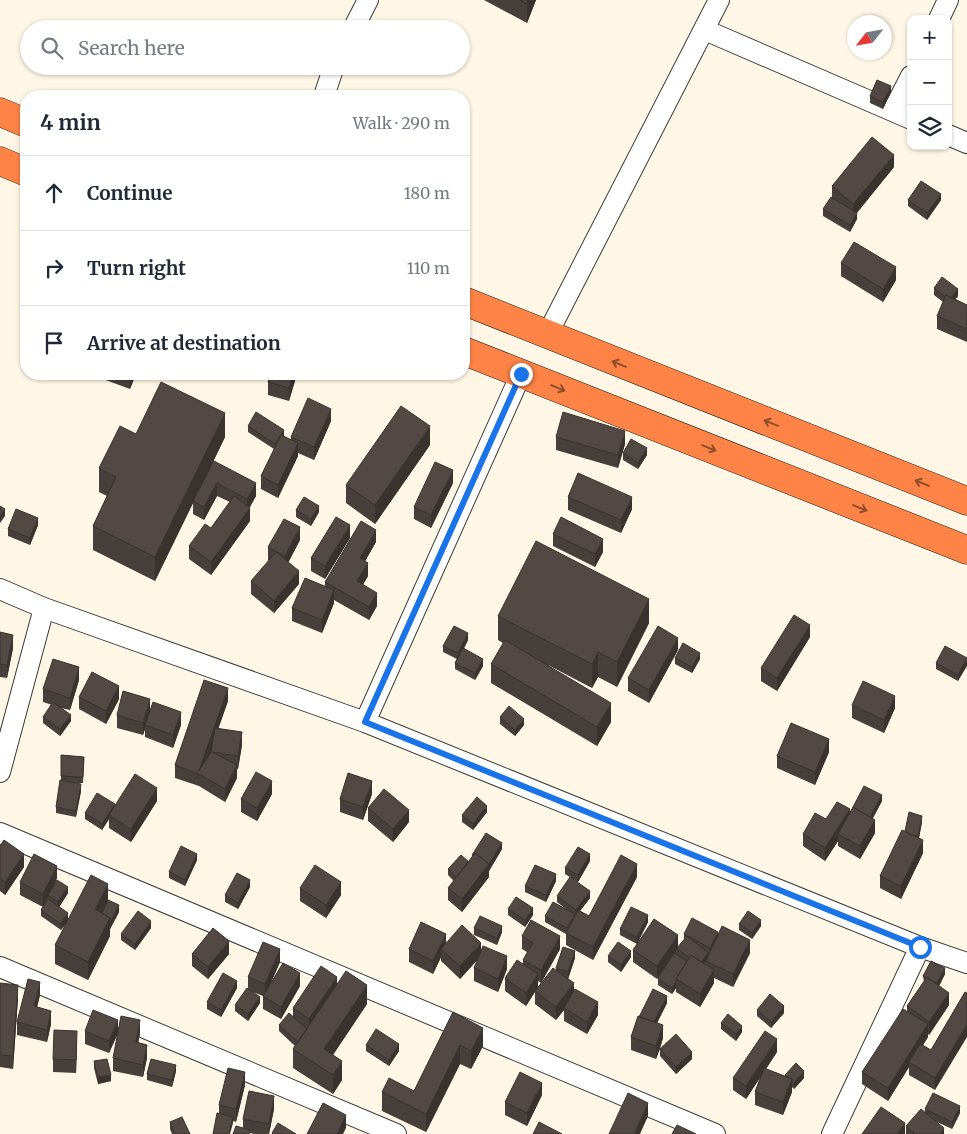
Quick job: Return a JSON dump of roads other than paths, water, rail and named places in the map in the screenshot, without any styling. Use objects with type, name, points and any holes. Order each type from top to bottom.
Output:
[{"type":"highway","points":[[0,112],[20,120]]},
{"type":"highway","points":[[0,161],[20,169]]},
{"type":"highway","points":[[470,303],[967,501]]},
{"type":"highway","points":[[470,353],[967,550]]},
{"type":"street","points":[[358,20],[368,0]]},
{"type":"street","points":[[547,335],[719,0]]},
{"type":"street","points":[[941,15],[948,0]]},
{"type":"street","points":[[705,30],[902,115],[907,93]]},
{"type":"street","points":[[326,90],[331,75]]},
{"type":"street","points":[[952,137],[967,143]]},
{"type":"street","points":[[365,722],[521,374]]},
{"type":"street","points":[[0,589],[44,608],[365,722],[920,947],[967,963]]},
{"type":"street","points":[[0,772],[44,608]]},
{"type":"street","points":[[0,833],[715,1134]]},
{"type":"street","points":[[832,1134],[920,947]]},
{"type":"street","points":[[0,966],[396,1134]]}]
